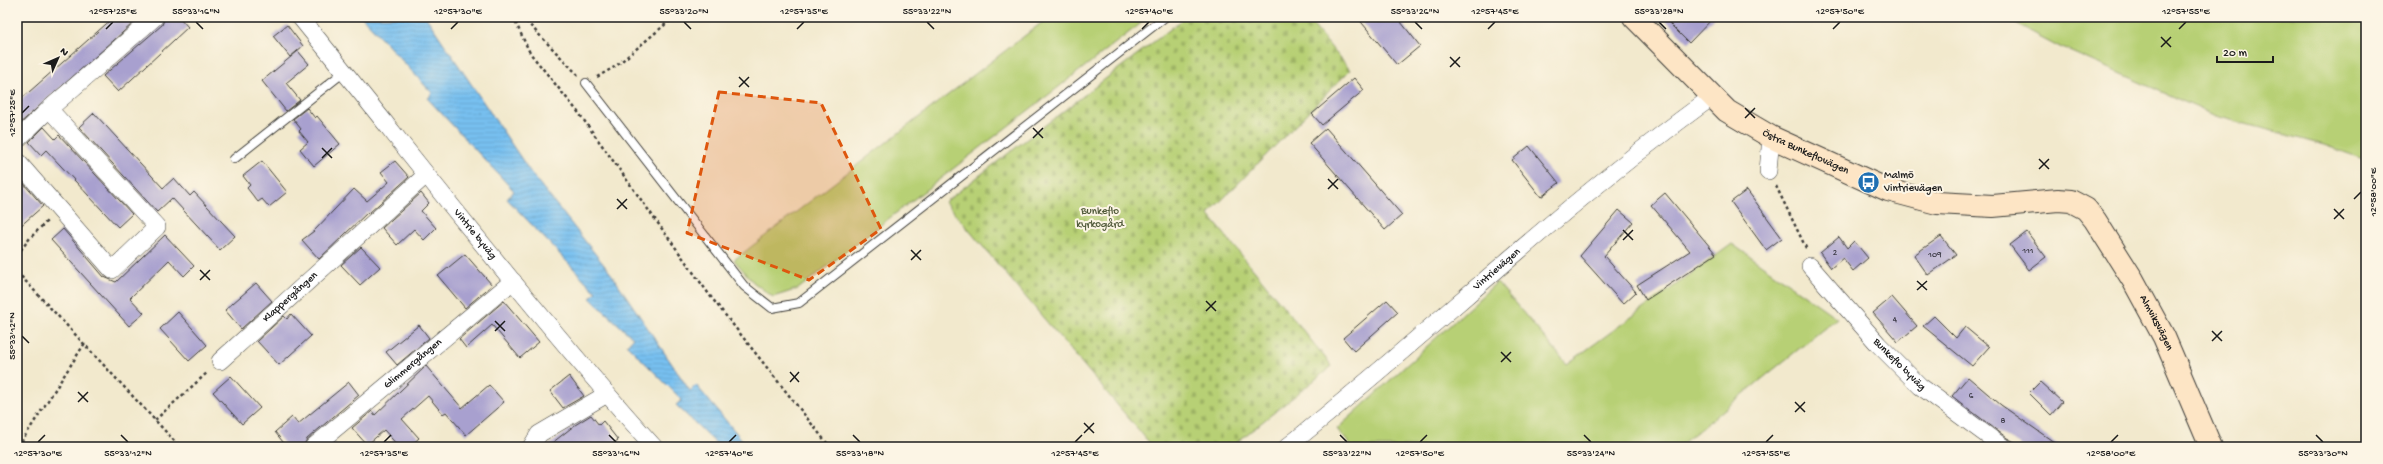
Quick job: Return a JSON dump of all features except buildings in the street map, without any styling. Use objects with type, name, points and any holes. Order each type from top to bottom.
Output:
[{"type":"street","points":[[17,140],[49,109],[155,17]]},
{"type":"street","name":"Vintrie byväg","points":[[300,17],[513,282],[607,394],[654,447]]},
{"type":"street","name":"Östra Bunkeflovägen","points":[[1634,17],[1712,97],[1728,111],[1771,137],[1882,188],[1909,197],[1937,203],[1993,206],[2058,200],[2071,201],[2086,209]]},
{"type":"street","name":"Vintrievägen","points":[[1287,447],[1357,391],[1445,313],[1660,134],[1712,97]]},
{"type":"street","points":[[17,161],[112,270],[157,227],[49,109]]},
{"type":"street","points":[[1768,171],[1771,137]]},
{"type":"street","name":"Klappergången","points":[[220,361],[426,174]]},
{"type":"street","name":"Almviksvägen","points":[[2086,209],[2095,220],[2133,280],[2164,337],[2211,447]]},
{"type":"street","name":"Bunkeflo byväg","points":[[1810,266],[1878,344],[1920,386],[2003,447]]},
{"type":"street","name":"Glimmergången","points":[[313,447],[513,282]]},
{"type":"street","points":[[531,447],[540,434],[607,394]]},
{"type":"lane","points":[[586,83],[744,286],[772,308],[799,303],[1165,17]]},
{"type":"lane","points":[[234,159],[344,72]]},
{"type":"path","points":[[513,17],[530,54],[578,112],[711,297],[830,447]]},
{"type":"path","points":[[522,17],[586,83],[616,66],[674,17]]},
{"type":"path","points":[[1768,171],[1806,244],[1810,266]]},
{"type":"path","points":[[17,255],[30,238],[59,210]]},
{"type":"path","points":[[17,272],[85,343],[180,447]]},
{"type":"path","points":[[18,447],[85,343]]},
{"type":"path","points":[[155,420],[220,361]]},
{"type":"highlighted area","points":[[719,92],[821,103],[881,229],[809,280],[687,233]]},
{"type":"green space","points":[[1049,17],[1149,17],[798,289],[773,297],[753,282],[734,260]]},
{"type":"green space","name":"Bunkeflo kyrkogård","points":[[1186,17],[1306,17],[1350,70],[1208,214],[1332,366],[1231,447],[1153,447],[945,202]]},
{"type":"green space","points":[[2003,17],[2366,17],[2366,160],[2324,145],[2216,116],[2060,47]]},
{"type":"green space","points":[[1732,244],[1837,318],[1678,447],[1352,447],[1337,429],[1497,282],[1567,364]]},
{"type":"water","points":[[362,17],[426,17],[531,173],[612,275],[690,391],[696,385],[748,447],[720,447],[676,405],[682,400],[627,345],[633,338],[590,298],[596,292],[507,199],[514,191],[428,99],[432,93]]},
{"type":"place","name":"Malmö Vintrievägen","points":[[1869,182]]}]
